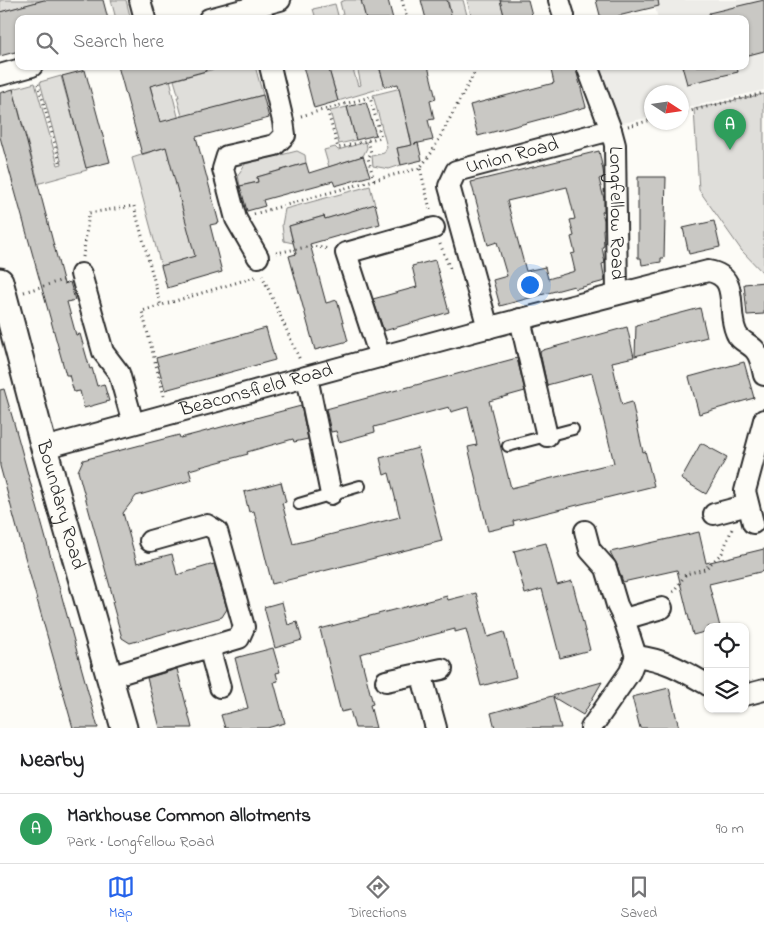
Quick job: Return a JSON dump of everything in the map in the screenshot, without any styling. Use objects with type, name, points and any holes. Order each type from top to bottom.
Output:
[{"type":"street","points":[[140,0],[144,15]]},
{"type":"street","points":[[240,15],[256,13],[280,0]]},
{"type":"street","points":[[260,266],[236,220],[223,169],[227,156],[274,144],[284,135],[284,121],[271,70]]},
{"type":"street","name":"Longfellow Road","points":[[588,70],[614,145],[617,294],[708,271],[724,276],[729,285],[734,330],[739,338],[754,349],[759,356],[764,375]]},
{"type":"street","points":[[0,75],[34,71]]},
{"type":"street","name":"Union Road","points":[[488,328],[449,186],[456,171],[610,130]]},
{"type":"street","points":[[380,357],[346,253],[434,228]]},
{"type":"street","points":[[81,274],[103,352],[119,373],[133,423]]},
{"type":"street","name":"Boundary Road","points":[[2,293],[124,728]]},
{"type":"street","name":"Beaconsfield Road","points":[[44,448],[617,294]]},
{"type":"street","points":[[520,319],[547,436]]},
{"type":"street","points":[[307,377],[331,494]]},
{"type":"street","points":[[714,514],[751,516],[745,491],[764,420]]},
{"type":"street","points":[[109,677],[239,638],[244,627],[217,531],[207,525],[150,541]]},
{"type":"street","points":[[585,531],[590,550],[606,568],[617,605],[624,619],[636,656],[630,672],[591,728]]},
{"type":"street","points":[[624,619],[662,608]]},
{"type":"street","points":[[209,647],[220,688]]},
{"type":"street","points":[[636,656],[654,658],[671,664],[704,683]]},
{"type":"street","points":[[386,681],[442,668]]},
{"type":"street","points":[[422,673],[436,728]]},
{"type":"street","points":[[749,693],[764,690]]},
{"type":"lane","points":[[508,446],[573,429]]},
{"type":"lane","points":[[298,504],[360,486]]},
{"type":"path","points":[[402,0],[406,15]]},
{"type":"path","points":[[34,71],[60,162]]},
{"type":"path","points":[[689,111],[764,93]]},
{"type":"path","points":[[284,121],[327,109],[370,97],[381,137],[338,148],[327,109]]},
{"type":"path","points":[[368,140],[371,153],[368,158],[374,180]]},
{"type":"path","points":[[236,220],[420,168]]},
{"type":"path","points":[[2,293],[81,274],[88,213],[134,206],[161,306]]},
{"type":"path","points":[[168,414],[142,311],[161,306],[312,246],[346,253]]},
{"type":"path","points":[[260,266],[307,377]]},
{"type":"path","points":[[662,608],[686,574],[706,569],[722,553],[733,526],[751,516]]},
{"type":"shaded area","points":[[0,0],[45,0],[0,12]]},
{"type":"shaded area","points":[[111,0],[126,0],[130,15],[115,15]]},
{"type":"shaded area","points":[[361,0],[365,15],[343,15],[340,2]]},
{"type":"shaded area","points":[[448,0],[463,0],[467,15],[451,15]]},
{"type":"shaded area","points":[[467,0],[500,0],[504,15],[471,15]]},
{"type":"shaded area","points":[[653,0],[764,0],[764,90],[689,107],[689,85],[644,85],[644,118],[618,124],[600,70],[749,70],[749,15],[657,15]]},
{"type":"shaded area","points":[[335,4],[338,15],[315,15],[313,9]]},
{"type":"shaded area","points":[[146,70],[168,70],[181,128],[185,127],[174,80],[210,70],[256,70],[263,95],[222,106],[191,142],[197,141],[199,147],[168,156],[216,251],[161,266],[132,158],[166,147]]},
{"type":"shaded area","points":[[329,70],[353,70],[358,86],[361,85],[358,70],[380,70],[385,87],[338,101]]},
{"type":"shaded area","points":[[61,76],[87,170],[15,190],[14,188],[38,181],[13,89],[35,83],[58,165],[62,164],[40,82]]},
{"type":"shaded area","points":[[409,86],[403,107],[412,145],[397,148],[401,165],[389,169],[373,166],[372,156],[384,153],[387,147],[373,95]]},
{"type":"shaded area","points":[[764,94],[764,274],[742,251],[699,190],[694,109]]},
{"type":"shaded area","points":[[347,107],[356,140],[339,144],[330,111]]},
{"type":"shaded area","points":[[366,142],[367,148],[363,156],[329,167],[324,150],[335,147],[338,150]]},
{"type":"shaded area","points":[[297,151],[305,155],[306,163],[257,177],[258,182],[240,186],[238,175],[245,164]]},
{"type":"shaded area","points":[[370,186],[375,205],[325,219],[324,216],[289,226],[293,243],[284,241],[282,225],[285,209]]},
{"type":"building","points":[[44,0],[103,0],[107,15],[15,15],[15,52],[0,56],[0,12]]},
{"type":"building","points":[[361,0],[388,0],[392,15],[365,15]]},
{"type":"building","points":[[421,0],[447,0],[451,15],[425,15]]},
{"type":"building","points":[[500,0],[528,0],[532,15],[504,15]]},
{"type":"building","points":[[596,0],[658,0],[659,6],[622,15],[600,15]]},
{"type":"building","points":[[764,0],[764,51],[749,55],[749,15],[709,15],[709,13]]},
{"type":"building","points":[[85,70],[110,162],[86,168],[62,76]]},
{"type":"building","points":[[119,70],[206,70],[150,86],[160,122],[263,95],[269,118],[196,137],[219,223],[210,225],[222,272],[167,288],[161,266],[195,256],[166,147],[142,154]]},
{"type":"building","points":[[304,70],[329,70],[338,101],[314,108]]},
{"type":"building","points":[[380,70],[429,70],[436,99],[430,101],[434,119],[428,120],[433,140],[418,143],[422,160],[401,165],[397,148],[412,145],[398,84],[385,87]]},
{"type":"building","points":[[551,70],[576,70],[586,107],[478,136],[470,105],[554,83]]},
{"type":"building","points":[[683,70],[738,70],[738,72],[687,84]]},
{"type":"building","points":[[13,89],[64,284],[70,282],[75,300],[67,302],[76,335],[80,334],[97,386],[104,384],[109,401],[84,408],[80,391],[74,392],[69,375],[66,375],[0,137],[0,93]]},
{"type":"building","points":[[366,102],[376,135],[356,140],[347,107]]},
{"type":"building","points":[[599,151],[604,177],[599,179],[604,199],[604,211],[602,212],[604,220],[604,246],[602,247],[605,263],[602,264],[605,281],[575,289],[574,286],[500,306],[493,280],[507,276],[497,242],[488,245],[471,182]],"holes":[[[567,187],[575,219],[570,220],[574,236],[571,237],[575,253],[571,254],[575,271],[548,279],[545,267],[526,271],[507,201]]]},
{"type":"building","points":[[363,156],[370,176],[335,186],[333,181],[263,200],[265,206],[247,211],[240,186],[258,182],[257,177],[306,163],[309,173]]},
{"type":"building","points":[[638,177],[666,177],[664,258],[661,258],[661,262],[642,265],[641,258],[638,258]]},
{"type":"building","points":[[375,204],[380,224],[310,244],[326,303],[337,300],[348,341],[315,350],[289,256],[296,254],[289,226],[324,216],[325,219]]},
{"type":"building","points":[[714,221],[720,247],[689,254],[683,228]]},
{"type":"building","points":[[435,260],[449,312],[384,331],[373,299],[417,287],[412,266]]},
{"type":"building","points":[[764,282],[764,314],[747,315],[744,284]]},
{"type":"building","points":[[700,308],[707,337],[635,356],[636,325]]},
{"type":"building","points":[[627,327],[634,357],[612,362],[622,405],[632,402],[643,452],[645,451],[654,486],[513,521],[514,525],[488,531],[468,447],[477,445],[468,407],[451,412],[449,407],[374,427],[375,432],[339,442],[336,431],[331,432],[326,409],[517,358],[525,391],[489,401],[511,488],[614,463],[592,373],[547,385],[540,352]]},
{"type":"building","points":[[266,328],[275,360],[165,390],[156,358]]},
{"type":"building","points":[[744,362],[754,398],[699,414],[689,377]]},
{"type":"building","points":[[4,389],[98,728],[73,728],[18,532],[0,466],[0,390]]},
{"type":"building","points":[[301,406],[308,439],[294,442],[293,439],[247,452],[248,454],[189,470],[192,480],[136,496],[123,513],[137,563],[172,554],[177,575],[214,564],[227,609],[222,617],[130,643],[122,638],[112,602],[114,601],[78,471],[83,460],[179,435],[180,438]]},
{"type":"building","points":[[701,443],[727,457],[706,494],[681,479]]},
{"type":"building","points":[[418,448],[442,541],[272,584],[254,511],[249,512],[244,492],[281,482],[286,502],[282,503],[293,544],[400,517],[389,473],[384,475],[380,458]]},
{"type":"building","points":[[699,532],[706,563],[764,549],[764,571],[709,584],[719,623],[704,623],[704,632],[693,635],[677,570],[623,582],[610,552]]},
{"type":"building","points":[[546,543],[557,585],[572,581],[590,650],[560,658],[542,589],[525,594],[514,551]]},
{"type":"building","points":[[476,593],[488,637],[504,632],[516,677],[481,686],[466,629],[455,632],[455,629],[360,654],[373,704],[370,705],[376,728],[355,728],[350,710],[341,712],[320,629],[447,596],[448,600]]},
{"type":"building","points":[[282,602],[288,625],[297,622],[302,640],[275,648],[264,607]]},
{"type":"building","points":[[273,648],[280,672],[276,673],[278,681],[274,682],[285,723],[267,728],[225,728],[221,715],[248,708],[235,658]]},
{"type":"building","points":[[177,669],[192,728],[160,728],[147,678]]},
{"type":"building","points":[[602,682],[583,715],[553,697],[561,728],[495,728],[491,713]]},
{"type":"building","points":[[669,688],[679,728],[640,728],[632,697]]},
{"type":"place","name":"Markhouse Common allotments","points":[[730,150]]}]
